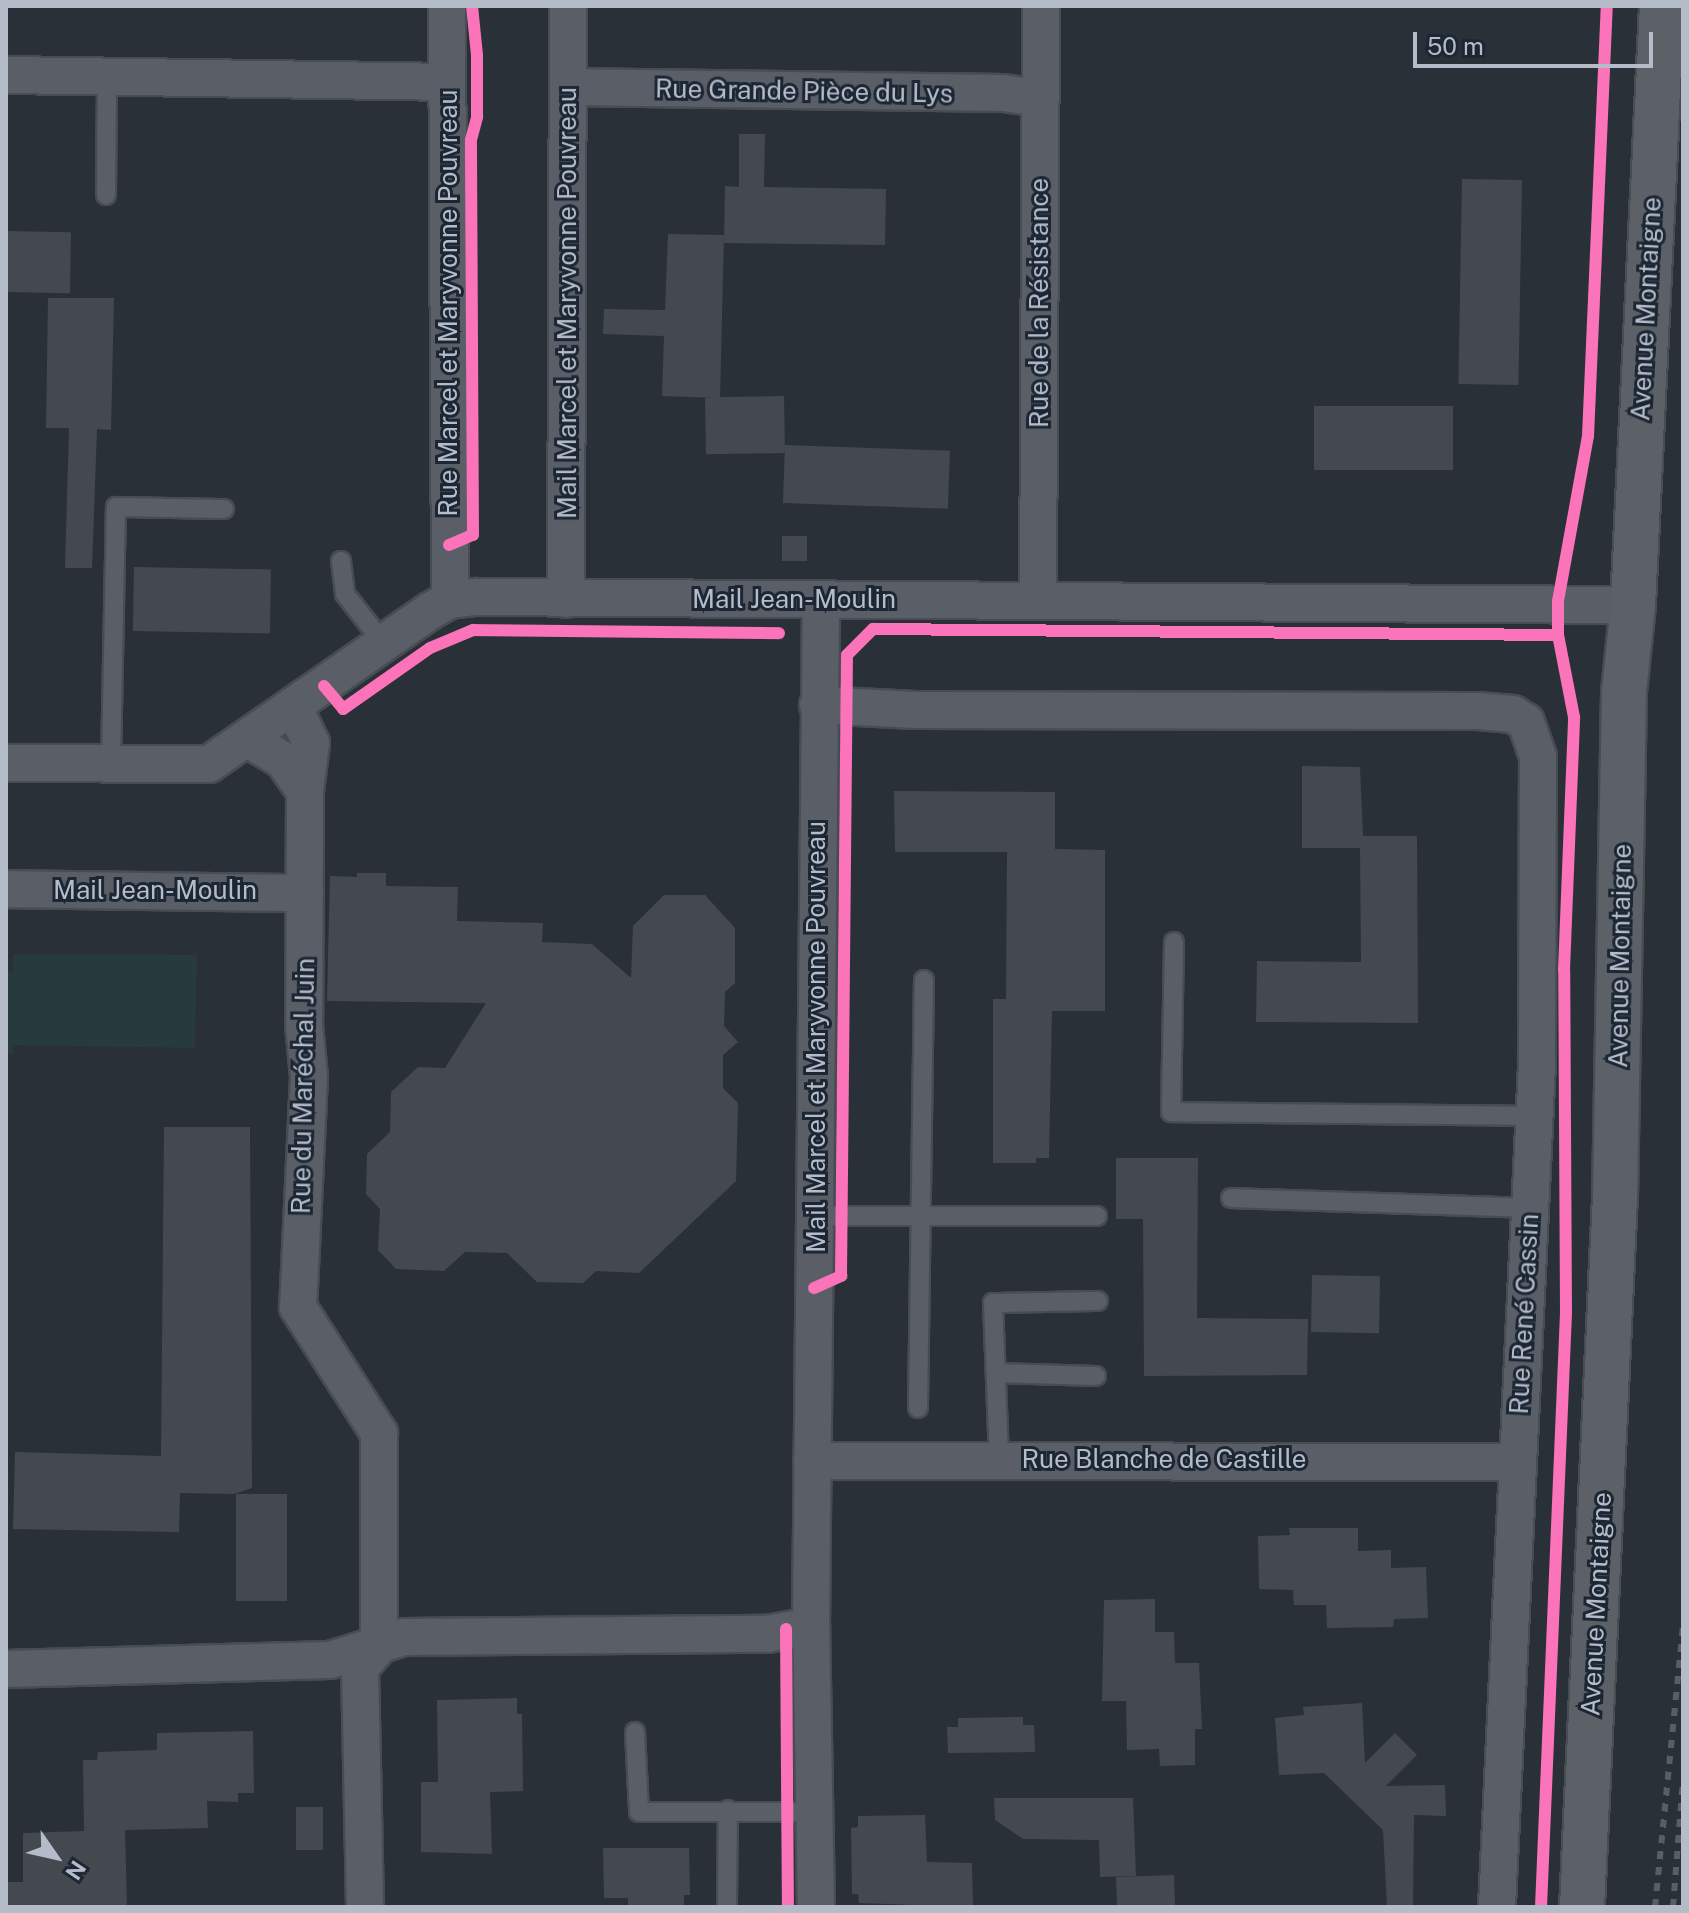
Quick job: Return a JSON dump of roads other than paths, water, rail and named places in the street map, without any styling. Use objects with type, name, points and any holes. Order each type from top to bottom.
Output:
[{"type":"main road","name":"Avenue Montaigne","points":[[1582,1907],[1615,1198],[1624,692],[1633,605],[1662,6]]},
{"type":"street","name":"Rue Marcel et Maryvonne Pouvreau","points":[[447,6],[450,600]]},
{"type":"street","name":"Mail Marcel et Maryvonne Pouvreau","points":[[566,599],[568,6]]},
{"type":"street","name":"Rue de la Résistance","points":[[1038,600],[1041,6]]},
{"type":"street","points":[[6,75],[446,82]]},
{"type":"street","name":"Rue Grande Pièce du Lys","points":[[568,87],[1003,93],[1040,98]]},
{"type":"street","name":"Mail Marcel et Maryvonne Pouvreau","points":[[816,1907],[811,1626],[821,599]]},
{"type":"street","name":"Mail Jean-Moulin","points":[[450,600],[821,599],[1633,605]]},
{"type":"street","points":[[6,763],[209,764],[450,600]]},
{"type":"street","name":"Rue René Cassin","points":[[818,705],[915,710],[1478,711],[1513,714],[1526,722],[1538,757],[1535,1116],[1515,1462],[1497,1907]]},
{"type":"street","name":"Rue du Maréchal Juin","points":[[294,708],[311,743],[305,791],[309,1077],[298,1307],[379,1433],[379,1646]]},
{"type":"street","points":[[248,739],[283,760],[305,791]]},
{"type":"street","name":"Mail Jean-Moulin","points":[[6,889],[305,893]]},
{"type":"street","name":"Rue Blanche de Castille","points":[[812,1461],[1515,1462]]},
{"type":"street","points":[[6,1669],[330,1660],[404,1637],[767,1634],[811,1626]]},
{"type":"street","points":[[365,1907],[360,1668],[379,1646]]},
{"type":"lane","points":[[106,195],[107,76]]},
{"type":"lane","points":[[111,764],[116,507],[224,509]]},
{"type":"lane","points":[[341,561],[345,594],[384,644]]},
{"type":"lane","points":[[1174,942],[1171,1112],[1535,1116]]},
{"type":"lane","points":[[918,1408],[924,980]]},
{"type":"lane","points":[[1231,1198],[1530,1208]]},
{"type":"lane","points":[[815,1216],[1097,1216]]},
{"type":"lane","points":[[999,1459],[993,1303],[1098,1301]]},
{"type":"lane","points":[[997,1373],[1096,1376]]},
{"type":"lane","points":[[635,1732],[639,1812],[815,1812]]},
{"type":"lane","points":[[727,1902],[728,1810]]},
{"type":"railway","points":[[1655,1907],[1683,1628]]},
{"type":"railway","points":[[1673,1907],[1683,1779]]}]
